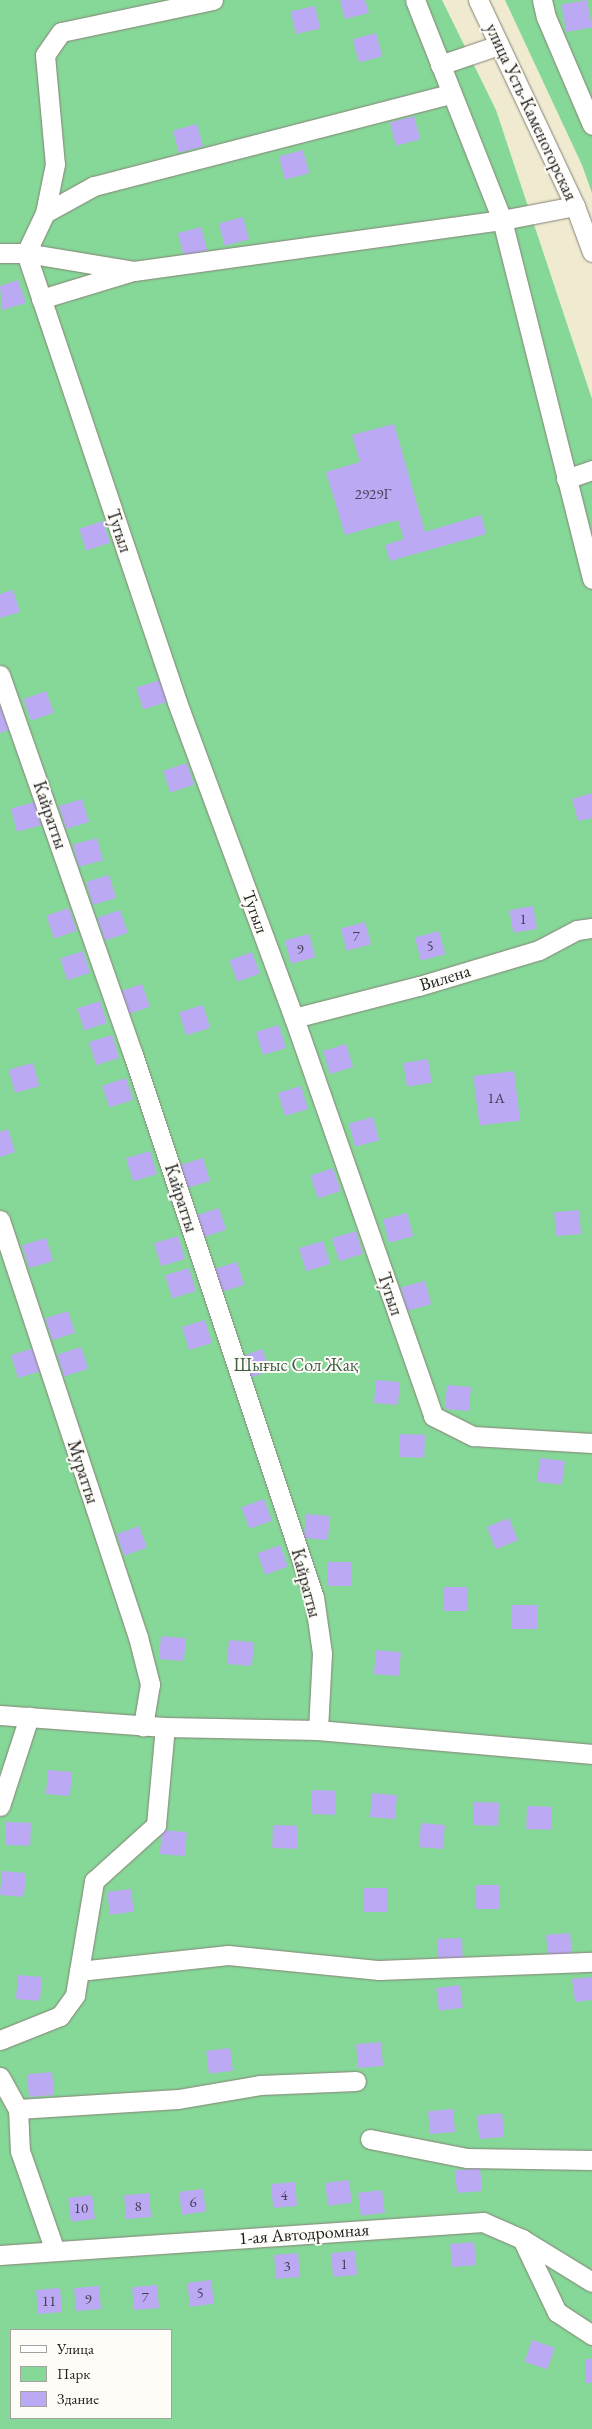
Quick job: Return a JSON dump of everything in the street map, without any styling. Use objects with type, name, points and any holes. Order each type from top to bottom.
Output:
[{"type":"street","points":[[26,253],[45,213],[55,164],[45,54],[61,32],[213,0]]},
{"type":"street","points":[[415,0],[502,220],[592,579]]},
{"type":"street","name":"улица Усть-Каменогорская","points":[[478,0],[575,206],[592,252]]},
{"type":"street","points":[[542,0],[546,18],[592,125]]},
{"type":"street","points":[[440,66],[499,45]]},
{"type":"street","points":[[45,213],[94,186],[451,94]]},
{"type":"street","points":[[41,299],[134,271],[502,220],[575,206]]},
{"type":"street","points":[[0,254],[26,253],[134,271]]},
{"type":"street","name":"Тугыл","points":[[26,253],[177,702],[294,1018],[433,1416],[473,1436],[592,1443]]},
{"type":"street","points":[[566,479],[592,470]]},
{"type":"street","name":"Кайратты","points":[[0,675],[133,1054],[314,1597],[322,1653],[318,1730]]},
{"type":"street","name":"Вилена","points":[[294,1018],[419,986],[493,964],[539,950],[577,930],[592,928]]},
{"type":"street","name":"Муратты","points":[[0,1220],[138,1637],[150,1684],[143,1726]]},
{"type":"street","points":[[0,1715],[143,1726],[318,1730],[592,1754]]},
{"type":"street","points":[[0,1806],[29,1717]]},
{"type":"street","points":[[0,2040],[60,2016],[75,1995],[94,1882],[156,1825],[165,1727]]},
{"type":"street","points":[[79,1971],[228,1955],[379,1970],[592,1962]]},
{"type":"street","points":[[0,2077],[18,2108],[20,2151],[55,2251]]},
{"type":"street","points":[[18,2108],[178,2100],[260,2085],[356,2081]]},
{"type":"street","points":[[370,2139],[467,2158],[592,2160]]},
{"type":"street","name":"1-ая Автодромная","points":[[0,2255],[483,2222],[522,2239],[592,2282]]},
{"type":"street","points":[[522,2239],[557,2312],[592,2335]]},
{"type":"green space","name":"Шығыс Сол Жақ","points":[[0,0],[442,0],[496,110],[592,399],[592,2429],[0,2429]]},
{"type":"green space","points":[[505,0],[592,0],[592,193],[582,165]]},
{"type":"building","points":[[340,0],[365,0],[369,13],[345,19]]},
{"type":"building","points":[[587,0],[592,28],[566,32],[561,5]]},
{"type":"building","points":[[315,6],[320,28],[296,34],[291,12]]},
{"type":"building","points":[[376,33],[382,56],[359,62],[353,39]]},
{"type":"building","points":[[414,116],[420,139],[396,146],[390,122]]},
{"type":"building","points":[[197,124],[203,146],[179,153],[173,130]]},
{"type":"building","points":[[303,150],[309,173],[285,180],[279,156]]},
{"type":"building","points":[[243,217],[249,239],[225,246],[219,223]]},
{"type":"building","points":[[201,227],[207,250],[184,256],[178,233]]},
{"type":"building","points":[[18,280],[26,303],[2,310],[0,286]]},
{"type":"building","points":[[394,424],[425,532],[481,515],[486,534],[390,561],[385,545],[404,539],[398,520],[345,535],[326,472],[360,462],[352,435]]},
{"type":"building","points":[[103,521],[110,543],[86,551],[79,529]]},
{"type":"building","points":[[13,590],[20,612],[0,618],[0,594]]},
{"type":"building","points":[[160,680],[167,702],[143,710],[136,688]]},
{"type":"building","points":[[46,691],[54,713],[31,721],[23,699]]},
{"type":"building","points":[[0,705],[9,730],[0,733]]},
{"type":"building","points":[[187,763],[194,785],[170,793],[163,771]]},
{"type":"building","points":[[592,793],[592,818],[578,821],[572,799]]},
{"type":"building","points":[[82,799],[89,822],[66,829],[59,806]]},
{"type":"building","points":[[35,802],[41,825],[17,832],[11,808]]},
{"type":"building","points":[[97,838],[103,860],[79,867],[73,844]]},
{"type":"building","points":[[109,875],[116,898],[93,905],[86,882]]},
{"type":"building","points":[[533,906],[537,929],[513,933],[509,910]]},
{"type":"building","points":[[69,908],[77,931],[54,939],[46,916]]},
{"type":"building","points":[[120,910],[128,933],[105,941],[97,918]]},
{"type":"building","points":[[365,922],[371,944],[347,951],[341,928]]},
{"type":"building","points":[[439,931],[445,954],[421,961],[415,937]]},
{"type":"building","points":[[309,934],[315,957],[291,964],[285,940]]},
{"type":"building","points":[[83,951],[90,973],[67,980],[60,958]]},
{"type":"building","points":[[252,952],[260,974],[237,982],[229,960]]},
{"type":"building","points":[[142,984],[150,1007],[127,1015],[119,992]]},
{"type":"building","points":[[100,1001],[107,1023],[84,1030],[77,1008]]},
{"type":"building","points":[[203,1005],[210,1028],[186,1035],[179,1012]]},
{"type":"building","points":[[279,1025],[286,1048],[263,1055],[256,1032]]},
{"type":"building","points":[[112,1035],[119,1058],[96,1065],[89,1042]]},
{"type":"building","points":[[346,1044],[353,1067],[330,1074],[323,1051]]},
{"type":"building","points":[[428,1059],[432,1083],[407,1087],[403,1063]]},
{"type":"building","points":[[33,1063],[39,1086],[15,1093],[9,1069]]},
{"type":"building","points":[[514,1071],[520,1121],[479,1126],[473,1076]]},
{"type":"building","points":[[126,1078],[133,1100],[109,1108],[102,1086]]},
{"type":"building","points":[[301,1086],[308,1109],[285,1116],[278,1093]]},
{"type":"building","points":[[373,1117],[379,1140],[355,1147],[349,1123]]},
{"type":"building","points":[[8,1129],[15,1152],[0,1157],[0,1132]]},
{"type":"building","points":[[150,1151],[157,1174],[133,1181],[126,1158]]},
{"type":"building","points":[[203,1158],[210,1181],[187,1188],[180,1165]]},
{"type":"building","points":[[333,1168],[341,1191],[318,1199],[310,1176]]},
{"type":"building","points":[[219,1208],[226,1230],[202,1238],[195,1216]]},
{"type":"building","points":[[579,1210],[581,1234],[556,1236],[554,1212]]},
{"type":"building","points":[[407,1213],[413,1236],[389,1243],[383,1219]]},
{"type":"building","points":[[356,1231],[363,1254],[339,1261],[332,1238]]},
{"type":"building","points":[[178,1236],[185,1259],[161,1266],[154,1243]]},
{"type":"building","points":[[46,1238],[53,1261],[29,1268],[22,1245]]},
{"type":"building","points":[[323,1241],[330,1264],[306,1271],[299,1248]]},
{"type":"building","points":[[237,1262],[244,1285],[221,1292],[214,1269]]},
{"type":"building","points":[[189,1268],[196,1291],[172,1298],[165,1275]]},
{"type":"building","points":[[425,1281],[431,1304],[407,1311],[401,1287]]},
{"type":"building","points":[[68,1311],[75,1333],[52,1340],[45,1318]]},
{"type":"building","points":[[205,1320],[212,1343],[189,1350],[182,1327]]},
{"type":"building","points":[[81,1347],[88,1369],[64,1377],[57,1355]]},
{"type":"building","points":[[34,1348],[41,1371],[18,1378],[11,1355]]},
{"type":"building","points":[[262,1349],[270,1371],[247,1379],[239,1357]]},
{"type":"building","points":[[376,1380],[400,1382],[398,1405],[374,1403]]},
{"type":"building","points":[[447,1385],[471,1387],[469,1411],[445,1409]]},
{"type":"building","points":[[400,1434],[425,1435],[424,1458],[399,1457]]},
{"type":"building","points":[[540,1458],[565,1461],[562,1485],[537,1482]]},
{"type":"building","points":[[264,1499],[272,1521],[249,1529],[241,1507]]},
{"type":"building","points":[[306,1514],[330,1516],[328,1540],[304,1538]]},
{"type":"building","points":[[509,1518],[518,1540],[496,1549],[487,1527]]},
{"type":"building","points":[[139,1526],[147,1548],[124,1556],[116,1534]]},
{"type":"building","points":[[280,1545],[288,1567],[265,1575],[257,1553]]},
{"type":"building","points":[[327,1562],[352,1562],[352,1586],[327,1586]]},
{"type":"building","points":[[443,1587],[468,1587],[468,1611],[443,1611]]},
{"type":"building","points":[[512,1605],[537,1605],[537,1629],[512,1629]]},
{"type":"building","points":[[161,1636],[186,1638],[184,1661],[159,1659]]},
{"type":"building","points":[[229,1640],[254,1642],[252,1666],[227,1664]]},
{"type":"building","points":[[376,1650],[401,1652],[399,1676],[374,1674]]},
{"type":"building","points":[[48,1770],[72,1772],[70,1796],[46,1794]]},
{"type":"building","points":[[312,1790],[336,1791],[335,1815],[311,1814]]},
{"type":"building","points":[[372,1793],[397,1795],[395,1819],[370,1817]]},
{"type":"building","points":[[474,1802],[499,1803],[498,1826],[473,1825]]},
{"type":"building","points":[[527,1806],[552,1807],[551,1830],[526,1829]]},
{"type":"building","points":[[6,1822],[31,1823],[30,1846],[5,1845]]},
{"type":"building","points":[[421,1823],[445,1825],[443,1849],[419,1847]]},
{"type":"building","points":[[273,1825],[298,1826],[297,1849],[272,1848]]},
{"type":"building","points":[[162,1830],[187,1832],[185,1856],[160,1854]]},
{"type":"building","points":[[2,1871],[26,1873],[24,1897],[0,1895]]},
{"type":"building","points":[[475,1885],[499,1885],[499,1909],[475,1909]]},
{"type":"building","points":[[363,1888],[388,1888],[388,1912],[363,1912]]},
{"type":"building","points":[[131,1889],[134,1912],[110,1915],[107,1892]]},
{"type":"building","points":[[570,1933],[572,1956],[548,1958],[546,1935]]},
{"type":"building","points":[[462,1938],[463,1962],[438,1963],[437,1939]]},
{"type":"building","points":[[18,1975],[42,1977],[40,2001],[16,1999]]},
{"type":"building","points":[[592,1977],[592,2000],[575,2002],[572,1979]]},
{"type":"building","points":[[460,1985],[463,2008],[439,2011],[436,1988]]},
{"type":"building","points":[[381,2042],[383,2066],[358,2068],[356,2044]]},
{"type":"building","points":[[230,2048],[233,2071],[209,2074],[206,2051]]},
{"type":"building","points":[[52,2072],[54,2095],[29,2097],[27,2074]]},
{"type":"building","points":[[453,2109],[455,2132],[430,2134],[428,2111]]},
{"type":"building","points":[[502,2113],[504,2137],[479,2139],[477,2115]]},
{"type":"building","points":[[480,2168],[482,2191],[457,2193],[455,2170]]},
{"type":"building","points":[[349,2180],[352,2203],[328,2206],[325,2183]]},
{"type":"building","points":[[295,2182],[297,2206],[273,2208],[271,2184]]},
{"type":"building","points":[[203,2189],[206,2212],[182,2215],[179,2192]]},
{"type":"building","points":[[382,2190],[385,2213],[361,2216],[358,2193]]},
{"type":"building","points":[[149,2193],[151,2217],[126,2219],[124,2195]]},
{"type":"building","points":[[92,2195],[95,2219],[71,2222],[68,2198]]},
{"type":"building","points":[[474,2242],[476,2265],[452,2267],[450,2244]]},
{"type":"building","points":[[355,2251],[357,2275],[333,2277],[331,2253]]},
{"type":"building","points":[[298,2253],[300,2277],[276,2279],[274,2255]]},
{"type":"building","points":[[211,2280],[214,2304],[190,2307],[187,2283]]},
{"type":"building","points":[[157,2285],[159,2308],[134,2310],[132,2287]]},
{"type":"building","points":[[99,2286],[101,2309],[76,2311],[74,2288]]},
{"type":"building","points":[[60,2288],[62,2312],[38,2314],[36,2290]]},
{"type":"building","points":[[532,2340],[555,2348],[547,2370],[525,2362]]},
{"type":"building","points":[[585,2359],[592,2359],[592,2383],[586,2383]]}]
